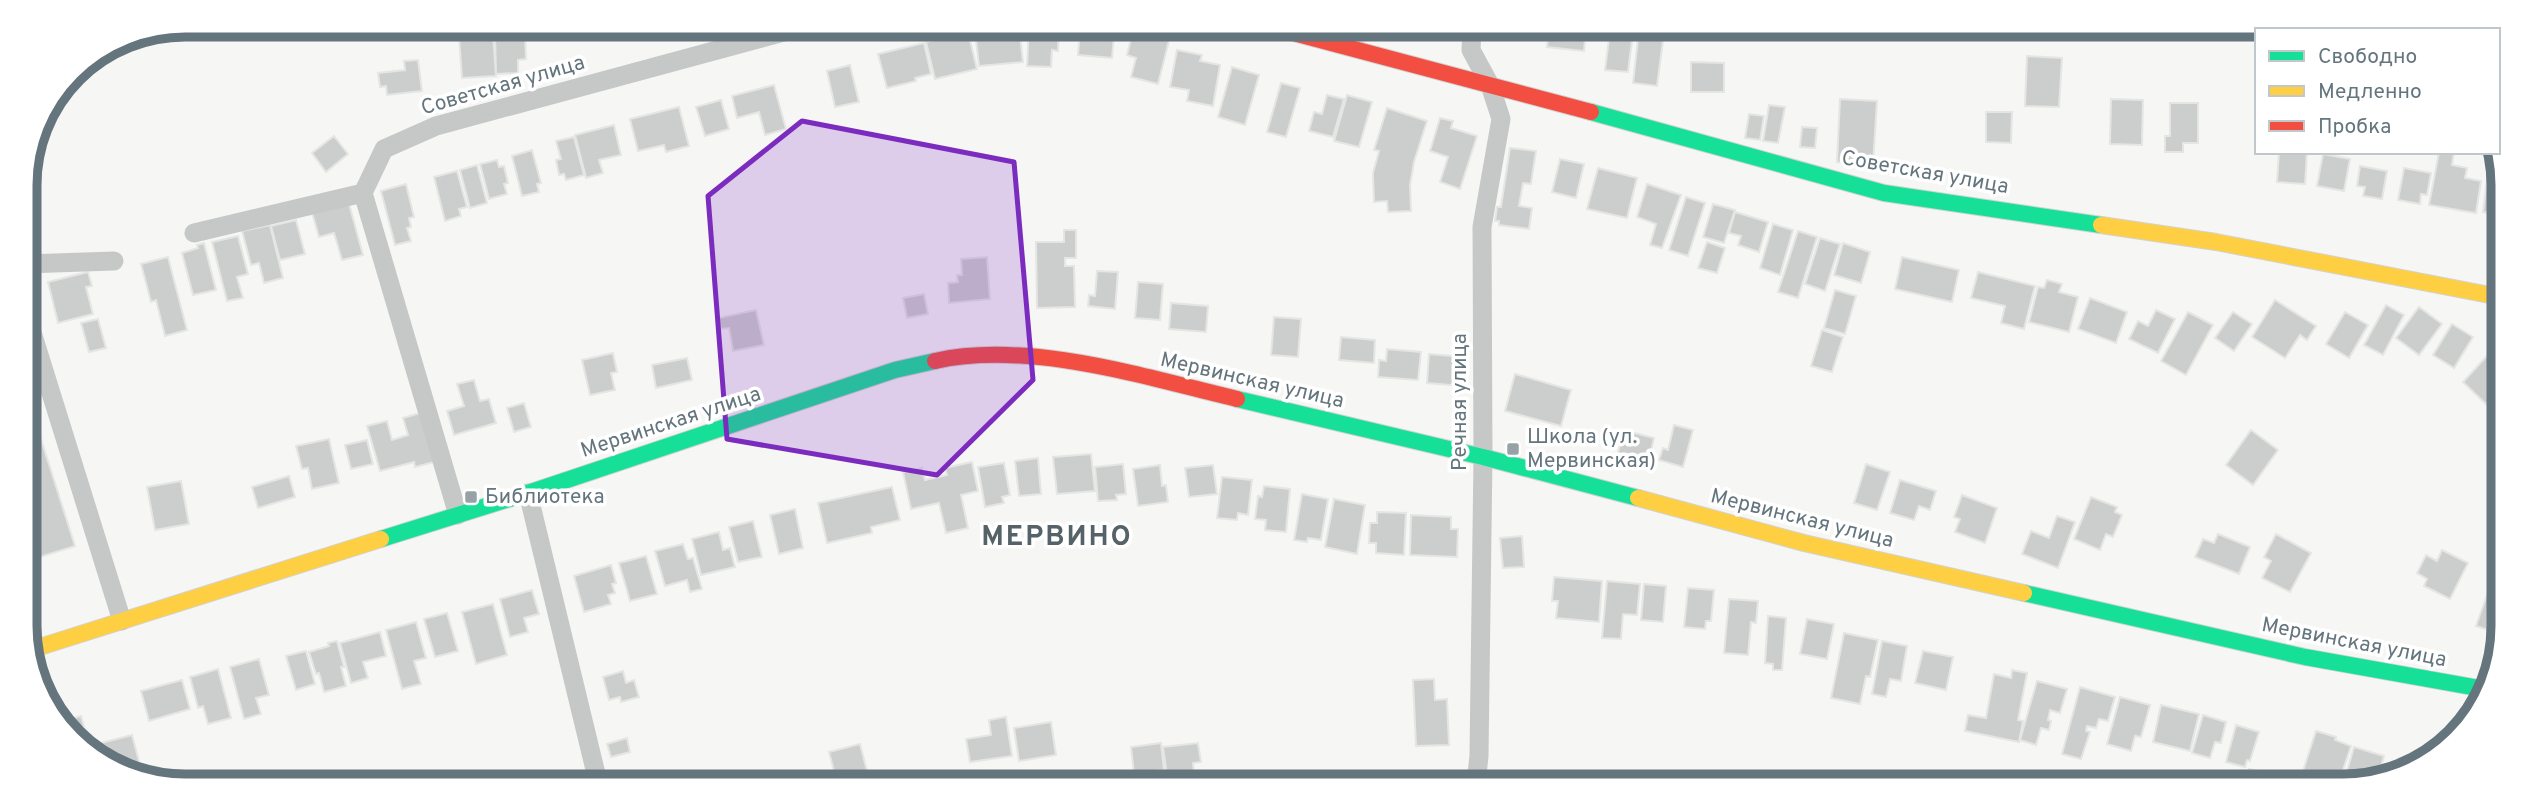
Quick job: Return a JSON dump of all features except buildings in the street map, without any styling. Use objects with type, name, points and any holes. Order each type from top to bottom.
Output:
[{"type":"street","name":"Советская улица","points":[[363,193],[384,149],[436,126],[765,37]]},
{"type":"street","name":"Советская улица","points":[[1309,37],[1884,192],[2216,242],[2491,295]]},
{"type":"street","name":"Речная улица","points":[[1472,37],[1471,50],[1490,85],[1501,120],[1482,227],[1483,457],[1477,774]]},
{"type":"street","points":[[194,233],[363,193],[458,514]]},
{"type":"street","points":[[37,264],[114,261]]},
{"type":"street","points":[[37,348],[122,621]]},
{"type":"street","name":"Мервинская улица","points":[[39,647],[528,493],[895,370],[944,359],[988,355],[1075,361],[1483,457],[1845,552],[2305,657],[2478,688]]},
{"type":"street","points":[[528,493],[596,774]]},
{"type":"highlighted area","points":[[802,121],[1014,162],[1033,380],[937,475],[727,439],[708,196]]},
{"type":"traffic: fast","points":[[1591,112],[1884,193],[2101,225]]},
{"type":"traffic: fast","points":[[381,539],[528,493],[895,370],[935,361]]},
{"type":"traffic: fast","points":[[1237,399],[1483,457],[1638,498]]},
{"type":"traffic: fast","points":[[2024,593],[2305,657],[2478,688]]},
{"type":"traffic: slow","points":[[2101,225],[2216,242],[2491,295]]},
{"type":"traffic: slow","points":[[1638,498],[1804,543],[2024,593]]},
{"type":"traffic: slow","points":[[39,647],[381,539]]},
{"type":"traffic: jam","points":[[1309,37],[1591,112]]},
{"type":"traffic: jam","points":[[935,361],[1008,355],[1047,358],[1126,372],[1237,399]]},
{"type":"place","name":"Школа (ул. Мервинская)","points":[[1513,449]]},
{"type":"place","name":"Библиотека","points":[[471,497]]},
{"type":"district","name":"МЕРВИНО","points":[[1057,538]]}]
